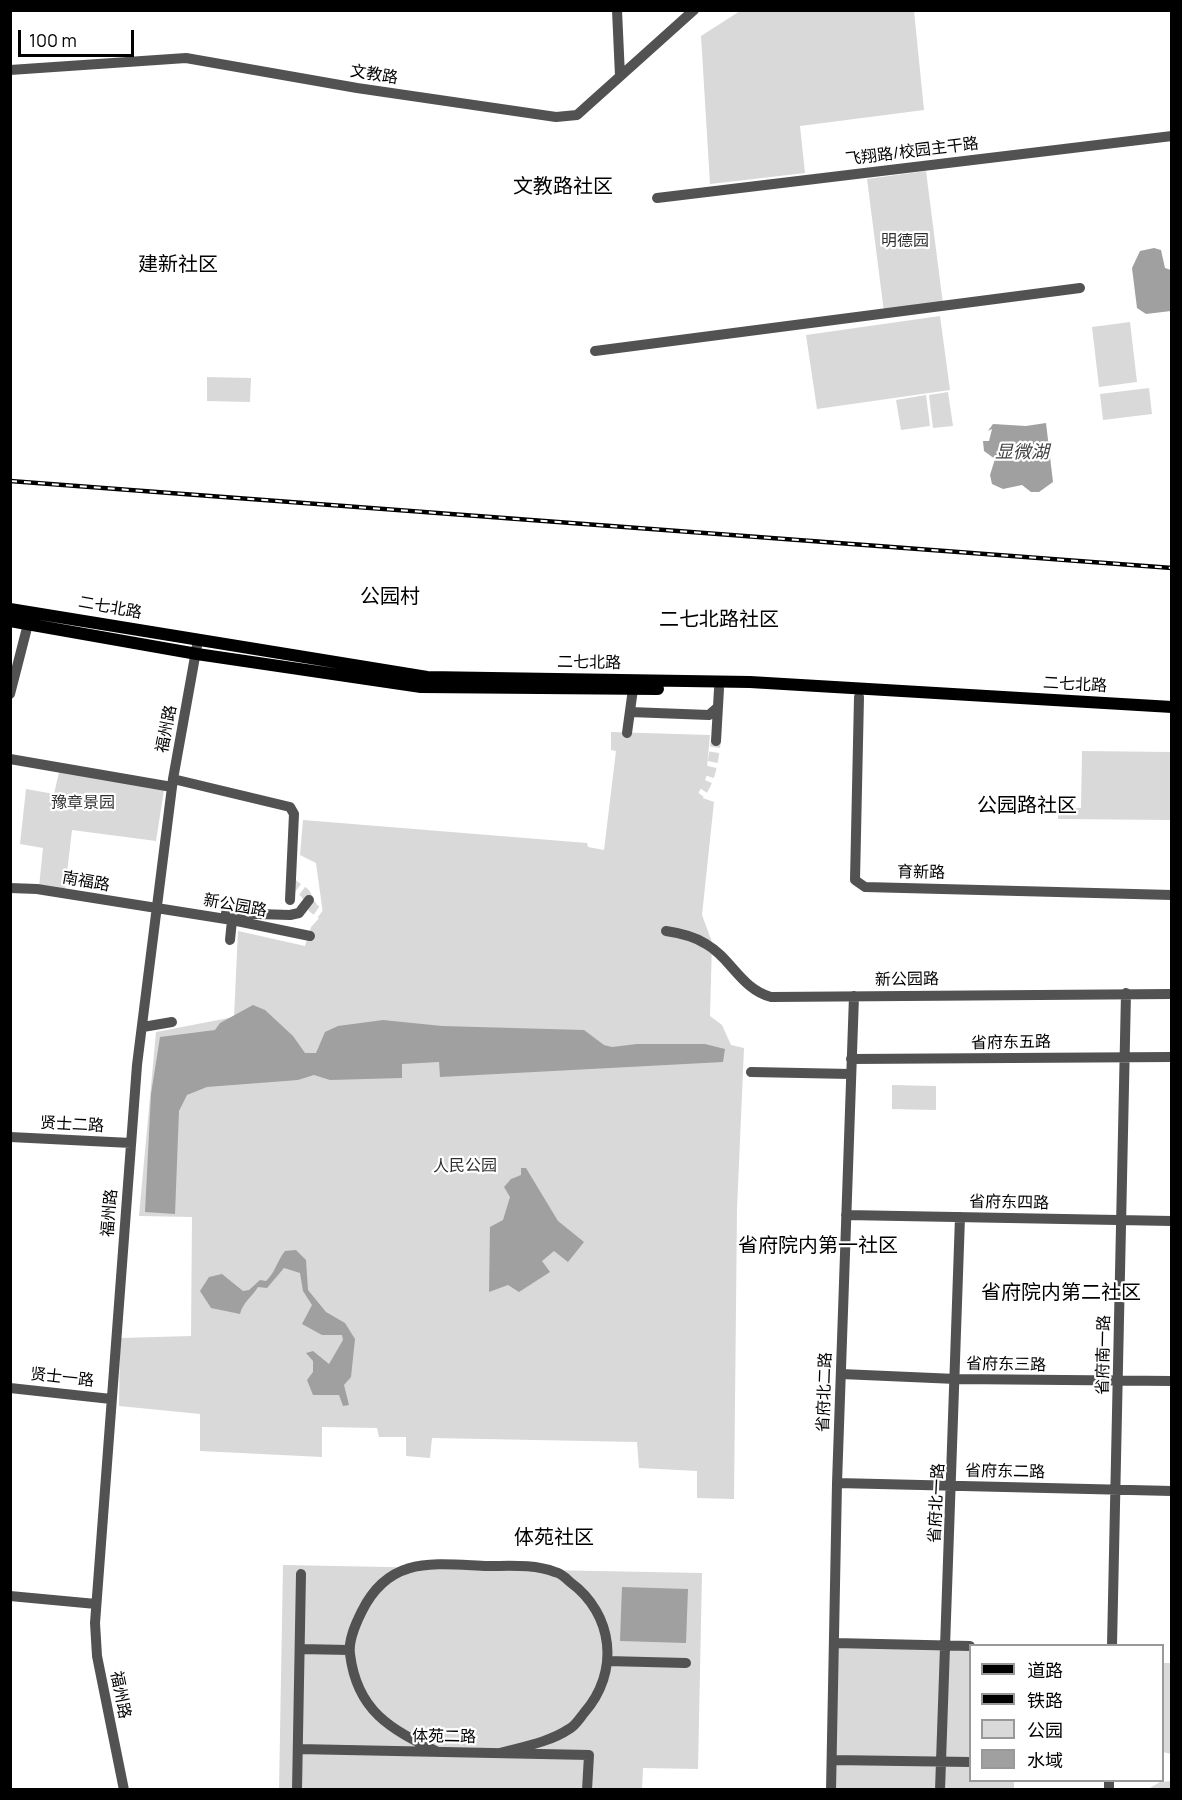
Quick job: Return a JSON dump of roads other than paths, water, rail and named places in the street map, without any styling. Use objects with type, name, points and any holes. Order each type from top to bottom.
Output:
[{"type":"main road","name":"二七北路","points":[[10,609],[427,677],[750,682],[1172,707]]},
{"type":"main road","name":"二七北路","points":[[10,621],[197,654],[421,687],[719,689],[1172,715]]},
{"type":"street","points":[[617,10],[620,76]]},
{"type":"street","name":"文教路","points":[[10,70],[186,58],[357,88],[556,117],[577,115],[694,10]]},
{"type":"street","name":"飞翔路/校园主干路","points":[[657,198],[1172,136]]},
{"type":"street","points":[[594,351],[1080,288]]},
{"type":"street","points":[[10,693],[27,624]]},
{"type":"street","name":"福州路","points":[[124,1790],[97,1656],[96,1604],[131,1143],[155,909],[173,783],[198,640]]},
{"type":"street","points":[[627,733],[633,689]]},
{"type":"street","points":[[716,741],[719,689]]},
{"type":"street","name":"育新路","points":[[859,697],[855,880],[865,887],[1172,895]]},
{"type":"street","points":[[630,712],[709,715],[718,707]]},
{"type":"street","points":[[10,759],[173,783],[290,807],[294,814],[290,900]]},
{"type":"street","name":"南福路","points":[[10,888],[37,889],[155,909]]},
{"type":"street","points":[[181,912],[290,915],[299,913],[309,900]]},
{"type":"street","name":"新公园路","points":[[155,909],[232,920],[310,936]]},
{"type":"street","points":[[230,940],[232,920]]},
{"type":"street","name":"新公园路","points":[[666,931],[684,934],[708,944],[749,986],[771,997],[1172,994]]},
{"type":"street","name":"省府南一路","points":[[1112,1644],[1126,993]]},
{"type":"street","name":"省府北二路","points":[[831,1790],[837,1483],[854,996]]},
{"type":"street","points":[[143,1027],[172,1022]]},
{"type":"street","name":"省府东五路","points":[[851,1059],[1172,1057]]},
{"type":"street","points":[[751,1072],[851,1074]]},
{"type":"street","name":"贤士二路","points":[[10,1137],[131,1143]]},
{"type":"street","name":"省府东四路","points":[[846,1215],[1172,1221]]},
{"type":"street","name":"省府北一路","points":[[940,1790],[953,1486],[960,1217]]},
{"type":"street","name":"省府东三路","points":[[841,1374],[956,1379],[1172,1382]]},
{"type":"street","name":"贤士一路","points":[[10,1388],[111,1399]]},
{"type":"street","name":"省府东二路","points":[[837,1483],[1172,1491]]},
{"type":"street","points":[[438,1752],[401,1734],[379,1718],[365,1701],[357,1682],[349,1650],[356,1625],[370,1594],[386,1577],[411,1567],[439,1564],[533,1567],[557,1572],[581,1590],[593,1604],[604,1631],[606,1675],[594,1701],[570,1729],[500,1753]]},
{"type":"street","points":[[297,1790],[301,1574]]},
{"type":"street","points":[[10,1596],[96,1604]]},
{"type":"street","points":[[834,1643],[969,1647]]},
{"type":"street","points":[[300,1649],[349,1650]]},
{"type":"street","points":[[607,1661],[686,1663]]},
{"type":"street","name":"体苑二路","points":[[298,1749],[589,1755],[588,1790]]},
{"type":"street","points":[[832,1760],[969,1762]]},
{"type":"water","points":[[1154,248],[1161,250],[1165,268],[1171,270],[1171,311],[1146,314],[1137,308],[1132,268],[1140,251]]},
{"type":"water","name":"显微湖","points":[[1046,423],[1053,482],[1039,492],[1031,492],[1022,485],[1003,489],[992,484],[990,475],[995,459],[984,451],[983,441],[989,441],[992,429],[988,431],[993,424],[1026,426]]},
{"type":"water","points":[[253,1005],[265,1010],[293,1036],[305,1053],[316,1053],[325,1032],[338,1026],[383,1020],[442,1026],[584,1030],[604,1045],[612,1047],[637,1044],[705,1044],[725,1049],[723,1062],[440,1077],[439,1062],[402,1064],[402,1078],[330,1080],[314,1075],[298,1080],[207,1087],[187,1095],[179,1111],[175,1214],[145,1212],[151,1094],[160,1037],[215,1030],[220,1023]]},
{"type":"water","points":[[521,1168],[526,1168],[558,1221],[584,1242],[568,1262],[554,1251],[542,1261],[550,1272],[519,1292],[508,1285],[489,1292],[490,1227],[503,1220],[510,1197],[504,1187],[511,1179],[521,1175]]},
{"type":"water","points":[[296,1250],[306,1260],[308,1290],[326,1312],[345,1323],[355,1339],[351,1377],[344,1385],[349,1405],[343,1406],[339,1395],[313,1395],[307,1380],[313,1372],[313,1361],[306,1353],[313,1351],[329,1364],[343,1340],[342,1335],[322,1335],[302,1324],[312,1305],[303,1291],[300,1273],[284,1268],[267,1288],[258,1287],[245,1303],[240,1314],[211,1308],[200,1291],[209,1277],[222,1274],[243,1291],[249,1290],[260,1280],[266,1281],[269,1278],[285,1251]]},
{"type":"water","points":[[622,1587],[688,1589],[686,1643],[620,1641]]},
{"type":"tunnel","points":[[603,944],[627,733]]},
{"type":"tunnel","points":[[619,801],[690,804],[706,783],[712,767],[716,741]]},
{"type":"tunnel","points":[[290,882],[305,893],[313,908],[324,916],[331,930],[332,943]]},
{"type":"tunnel","points":[[310,936],[400,967],[455,977],[509,972],[613,941],[666,931]]},
{"type":"railway","points":[[10,481],[1172,568]]},
{"type":"district","name":"文教路社区","points":[[563,187]]},
{"type":"district","name":"建新社区","points":[[178,265]]},
{"type":"district","name":"公园村","points":[[390,597]]},
{"type":"district","name":"二七北路社区","points":[[719,620]]},
{"type":"district","name":"公园路社区","points":[[1027,806]]},
{"type":"district","name":"省府院内第一社区","points":[[818,1246]]},
{"type":"district","name":"省府院内第二社区","points":[[1061,1293]]},
{"type":"district","name":"体苑社区","points":[[554,1538]]},
{"type":"park label","name":"明德园","points":[[905,242]]},
{"type":"park label","name":"豫章景园","points":[[83,804]]},
{"type":"park label","name":"人民公园","points":[[465,1167]]}]
